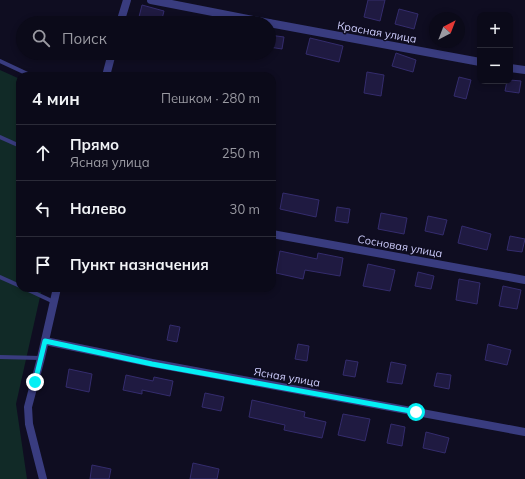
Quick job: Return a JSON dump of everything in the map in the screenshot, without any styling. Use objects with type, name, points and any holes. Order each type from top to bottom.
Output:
[{"type":"street","points":[[122,16],[126,0]]},
{"type":"street","name":"Красная улица","points":[[151,0],[233,16]]},
{"type":"street","name":"Красная улица","points":[[276,24],[477,61]]},
{"type":"street","points":[[107,72],[110,60]]},
{"type":"street","points":[[513,68],[525,70]]},
{"type":"street","name":"Сосновая улица","points":[[276,235],[525,280]]},
{"type":"street","points":[[43,479],[29,424],[28,407],[56,292]]},
{"type":"street","name":"Ясная улица","points":[[45,341],[152,364],[525,432]]},
{"type":"lane","points":[[0,61],[23,72]]},
{"type":"lane","points":[[0,137],[16,144]]},
{"type":"lane","points":[[0,277],[16,284]]},
{"type":"lane","points":[[33,292],[54,302]]},
{"type":"lane","points":[[0,357],[41,358]]},
{"type":"green space","points":[[0,70],[16,77],[16,292],[41,292],[16,404],[27,479],[0,479]]},
{"type":"building","points":[[368,0],[385,0],[380,21],[364,17]]},
{"type":"building","points":[[142,5],[164,11],[163,16],[139,16]]},
{"type":"building","points":[[399,9],[418,14],[414,29],[395,24]]},
{"type":"building","points":[[276,36],[284,37],[282,49],[276,48]]},
{"type":"building","points":[[310,38],[343,46],[339,62],[306,54]]},
{"type":"building","points":[[396,53],[416,60],[413,72],[392,66]]},
{"type":"building","points":[[367,72],[384,75],[381,96],[364,93]]},
{"type":"building","points":[[459,77],[471,80],[466,99],[454,96]]},
{"type":"building","points":[[513,80],[521,81],[519,93],[505,91],[506,84],[513,84]]},
{"type":"building","points":[[283,193],[319,200],[316,217],[280,209]]},
{"type":"building","points":[[337,207],[350,209],[348,223],[335,221]]},
{"type":"building","points":[[381,213],[407,218],[404,234],[378,229]]},
{"type":"building","points":[[428,216],[447,220],[443,235],[425,231]]},
{"type":"building","points":[[462,226],[491,234],[487,250],[458,243]]},
{"type":"building","points":[[510,236],[525,239],[522,252],[507,250]]},
{"type":"building","points":[[280,251],[317,259],[318,253],[343,258],[340,276],[305,270],[303,279],[276,273]]},
{"type":"building","points":[[368,264],[395,270],[390,291],[363,286]]},
{"type":"building","points":[[418,272],[434,276],[431,289],[415,286]]},
{"type":"building","points":[[459,279],[480,283],[477,304],[456,300]]},
{"type":"building","points":[[503,286],[521,290],[517,309],[499,306]]},
{"type":"building","points":[[170,325],[180,327],[177,342],[167,340]]},
{"type":"building","points":[[298,344],[309,346],[307,361],[295,359]]},
{"type":"building","points":[[488,344],[511,350],[507,365],[485,360]]},
{"type":"building","points":[[346,360],[358,362],[355,377],[343,375]]},
{"type":"building","points":[[391,362],[406,365],[402,384],[387,382]]},
{"type":"building","points":[[69,369],[92,374],[89,392],[66,387]]},
{"type":"building","points":[[437,373],[451,375],[449,389],[434,386]]},
{"type":"building","points":[[126,375],[153,381],[154,377],[173,381],[170,396],[142,390],[142,394],[123,390]]},
{"type":"building","points":[[205,393],[224,397],[221,411],[202,407]]},
{"type":"building","points":[[252,400],[305,412],[304,417],[326,422],[322,438],[284,430],[285,425],[249,417]]},
{"type":"building","points":[[343,414],[370,419],[365,441],[338,435]]},
{"type":"building","points":[[391,424],[405,427],[402,446],[387,443]]},
{"type":"building","points":[[426,432],[449,438],[445,453],[423,448]]},
{"type":"building","points":[[193,463],[219,469],[217,479],[190,479]]},
{"type":"building","points":[[92,465],[111,469],[109,479],[90,479]]},
{"type":"route","points":[[35,382],[45,341],[152,364],[416,412]]}]
